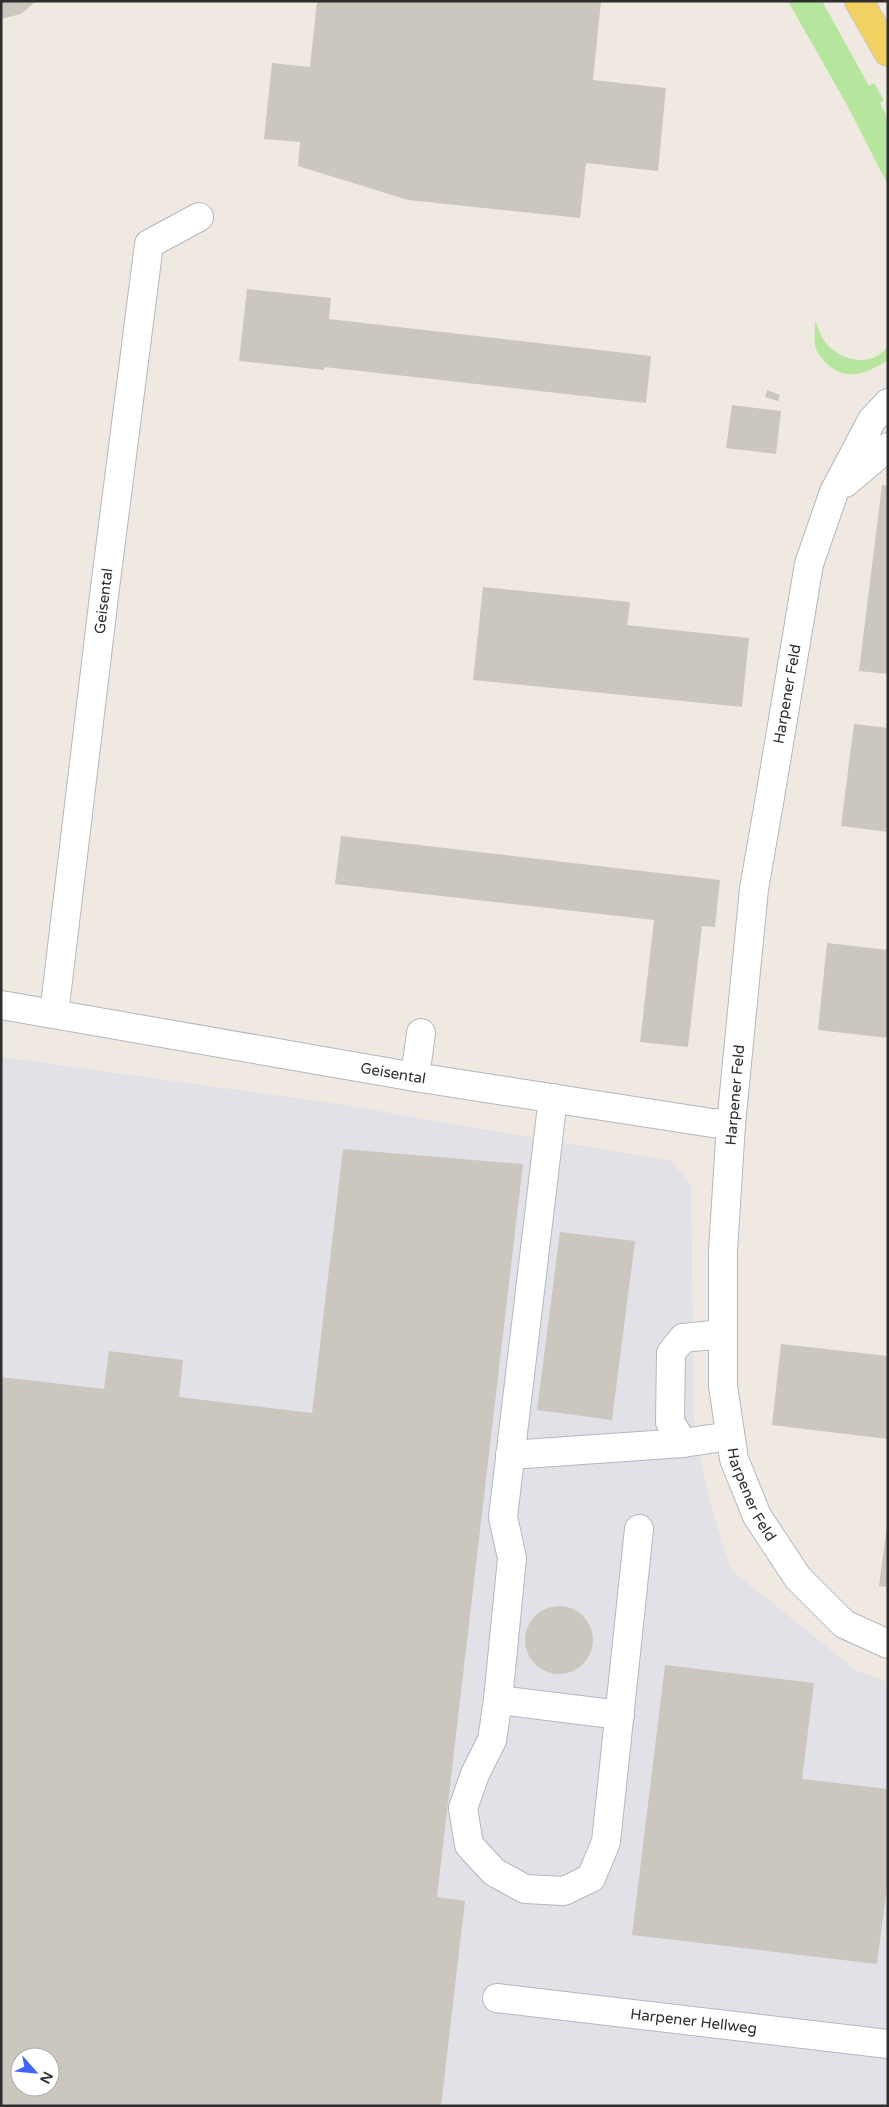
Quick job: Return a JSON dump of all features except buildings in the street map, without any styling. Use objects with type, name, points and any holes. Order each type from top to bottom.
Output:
[{"type":"main road","points":[[859,1],[888,52]]},
{"type":"street","name":"Geisental","points":[[54,1014],[105,588],[149,244],[199,217]]},
{"type":"street","name":"Harpener Feld","points":[[888,402],[872,420],[834,492],[809,564],[756,880],[732,1124],[723,1251],[722,1386],[734,1459],[757,1516],[798,1578],[844,1624],[888,1644]]},
{"type":"street","points":[[834,492],[888,447]]},
{"type":"street","name":"Geisental","points":[[1,1005],[415,1077],[712,1123],[732,1124]]},
{"type":"street","points":[[415,1077],[421,1033]]},
{"type":"street","points":[[552,1098],[503,1517],[512,1558],[498,1700],[492,1740],[475,1774],[463,1808],[469,1845],[494,1872],[525,1889],[564,1891],[591,1878],[606,1842],[639,1529]]},
{"type":"street","points":[[683,1443],[670,1422],[671,1352],[683,1338],[723,1334]]},
{"type":"street","points":[[510,1455],[683,1443],[730,1436]]},
{"type":"street","points":[[498,1700],[620,1715]]},
{"type":"street","name":"Harpener Hellweg","points":[[498,1998],[888,2044]]},
{"type":"shaded area","points":[[1,1057],[325,1102],[671,1161],[691,1185],[694,1417],[698,1448],[711,1505],[731,1570],[857,1671],[888,1682],[888,2106],[1,2106]]},
{"type":"green space","points":[[788,1],[822,1],[869,86],[874,83],[884,100],[880,103],[888,119],[888,185],[847,105]]},
{"type":"green space","points":[[815,321],[823,339],[837,353],[855,360],[865,360],[874,358],[882,353],[888,345],[888,360],[873,369],[858,374],[843,373],[836,370],[826,363],[816,348]]}]
